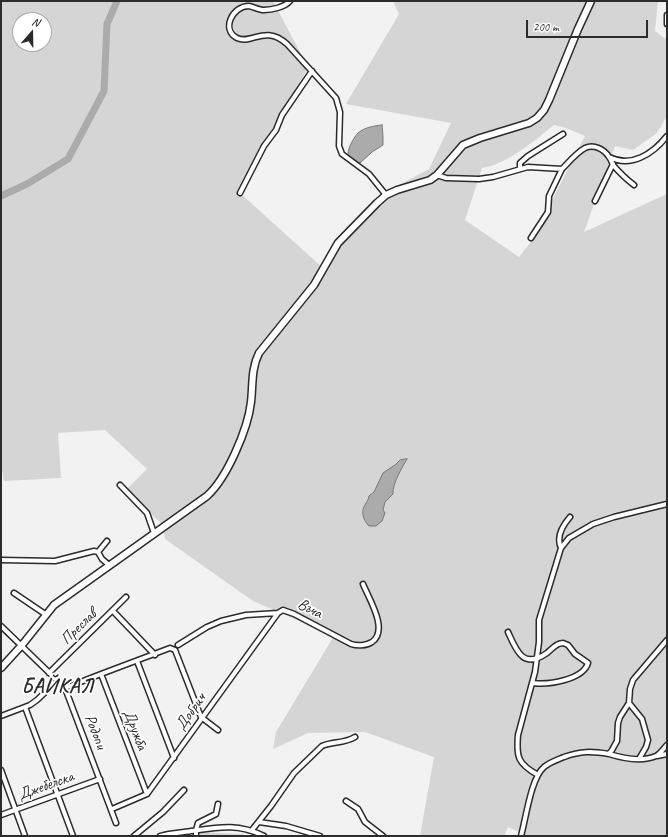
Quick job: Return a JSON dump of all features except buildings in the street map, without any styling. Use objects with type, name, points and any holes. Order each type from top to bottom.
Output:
[{"type":"street","points":[[290,1],[282,6],[268,10],[250,6],[237,9],[230,18],[230,29],[234,36],[239,39],[248,40],[263,35],[280,38],[287,44],[336,98],[340,112],[339,146],[342,154],[369,174],[386,195]]},
{"type":"street","points":[[1,668],[22,645],[45,614],[54,605],[207,496],[223,478],[237,448],[247,420],[251,402],[254,366],[259,353],[314,285],[338,244],[386,195],[397,190],[426,182],[437,175],[464,146],[480,138],[529,123],[537,118],[544,110],[549,100],[591,1]]},
{"type":"street","points":[[667,15],[667,24]]},
{"type":"street","points":[[240,193],[262,151],[276,130],[282,115],[312,71]]},
{"type":"street","points":[[520,169],[520,163],[528,156],[563,134]]},
{"type":"street","points":[[531,238],[548,212],[549,196],[562,169],[580,151],[586,147],[597,147],[609,157],[621,162],[626,162],[647,154],[657,147],[667,136]]},
{"type":"street","points":[[609,157],[613,164],[634,185]]},
{"type":"street","points":[[596,201],[613,164]]},
{"type":"street","points":[[437,175],[446,178],[479,179],[534,167],[562,169]]},
{"type":"street","points":[[120,485],[147,513],[154,533]]},
{"type":"street","points":[[538,774],[524,766],[520,761],[517,744],[520,723],[533,683],[537,657],[539,620],[561,548],[569,538],[593,524],[621,515],[667,504]]},
{"type":"street","points":[[561,548],[559,543],[561,532],[564,523],[570,517]]},
{"type":"street","points":[[1,560],[55,561],[98,552],[107,540]]},
{"type":"street","points":[[98,552],[102,559],[109,565]]},
{"type":"street","name":"Въча","points":[[178,646],[207,627],[221,621],[246,615],[278,613],[283,610],[290,612],[351,644],[367,644],[376,638],[380,627],[377,616],[363,584]]},
{"type":"street","points":[[14,593],[45,614]]},
{"type":"street","name":"Преслав","points":[[49,673],[126,597]]},
{"type":"street","points":[[113,611],[155,655]]},
{"type":"street","name":"Добрич","points":[[112,809],[146,794],[174,758],[201,717],[278,613]]},
{"type":"street","points":[[1,626],[22,645],[56,681],[65,688],[173,648],[176,650],[201,717],[218,730]]},
{"type":"street","points":[[508,632],[520,656],[527,659],[544,654],[557,644],[563,643],[568,645],[578,657],[587,661],[588,664],[574,677],[553,683],[533,683]]},
{"type":"street","points":[[609,754],[617,741],[620,717],[629,704],[630,689],[633,680],[638,672],[667,640]]},
{"type":"street","points":[[137,661],[174,758]]},
{"type":"street","name":"Дружба","points":[[101,674],[146,794]]},
{"type":"street","points":[[1,716],[37,700],[56,681]]},
{"type":"street","name":"Родопи","points":[[65,688],[112,809],[116,823]]},
{"type":"street","points":[[629,704],[642,719],[648,740],[646,747],[639,758]]},
{"type":"street","points":[[24,707],[73,836]]},
{"type":"street","points":[[252,830],[294,773],[322,746],[340,743],[355,737]]},
{"type":"street","points":[[656,756],[667,745]]},
{"type":"street","points":[[521,836],[538,774],[550,762],[569,755],[590,751],[619,757],[639,758],[667,754]]},
{"type":"street","points":[[1,770],[25,836]]},
{"type":"street","name":"Джебелска","points":[[1,815],[100,779]]},
{"type":"street","points":[[134,836],[162,812],[184,790]]},
{"type":"street","points":[[346,801],[358,809],[365,822],[382,836]]},
{"type":"street","points":[[196,836],[197,826],[200,822],[216,814],[218,804]]},
{"type":"street","points":[[259,822],[286,826],[320,836]]},
{"type":"street","points":[[160,836],[234,826],[252,830],[264,836]]},
{"type":"shaded area","points":[[1,1],[273,1],[308,67],[240,193],[324,269],[339,243],[384,193],[429,169],[451,123],[346,104],[399,14],[393,1],[658,1],[655,31],[667,40],[667,116],[657,133],[633,150],[615,146],[584,232],[667,194],[667,836],[528,836],[508,827],[504,836],[420,836],[434,757],[365,732],[308,733],[273,749],[276,732],[334,636],[253,601],[165,539],[163,527],[196,504],[162,524],[125,491],[147,469],[105,430],[58,433],[61,478],[4,481],[1,464]],"holes":[[[554,125],[585,136],[530,243],[519,257],[465,220],[482,168],[492,166],[511,157]]]},
{"type":"shaded area","points":[[382,125],[383,145],[372,152],[360,163],[351,161],[349,159],[348,151],[351,143],[358,133],[373,126]]},
{"type":"shaded area","points":[[407,459],[396,481],[393,494],[385,502],[383,510],[385,513],[382,521],[376,526],[369,526],[364,519],[363,511],[369,496],[374,492],[383,473],[400,460]]},
{"type":"shaded area","points":[[200,832],[242,834],[247,836],[199,836]]},
{"type":"waterway","points":[[1,196],[27,184],[68,159],[104,91],[107,24],[117,1]]},
{"type":"district","name":"БАЙКАЛ","points":[[58,687]]}]
